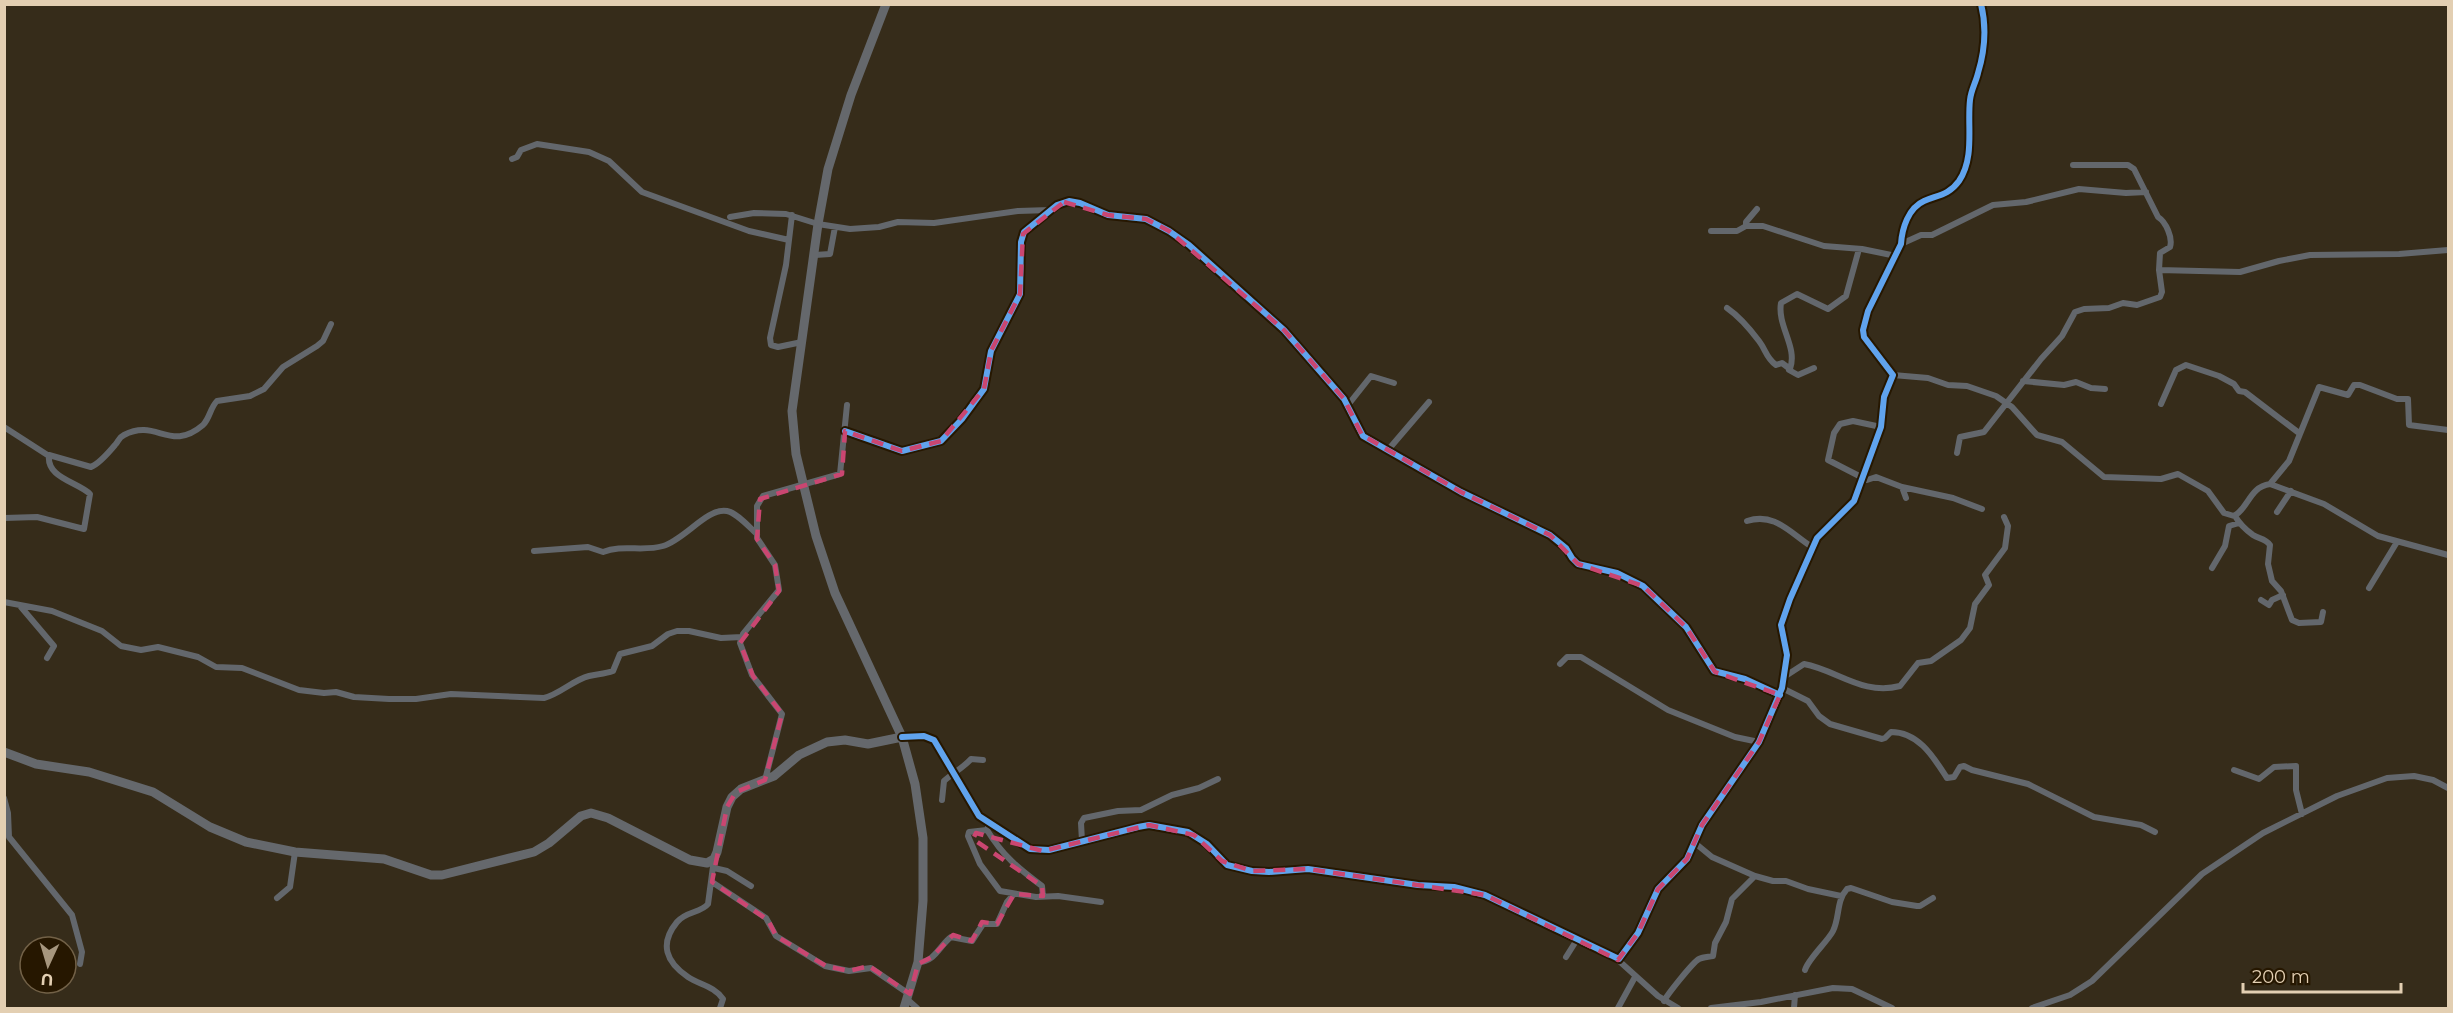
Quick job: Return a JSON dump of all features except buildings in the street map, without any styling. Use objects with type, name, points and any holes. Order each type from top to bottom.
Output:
[{"type":"main road","points":[[886,4],[835,146],[818,224],[792,411],[796,454],[816,536],[830,578],[902,737],[915,784],[923,838],[923,901],[918,962],[907,1001]]},
{"type":"main road","points":[[5,753],[43,765],[97,774],[153,792],[223,834],[269,848],[384,859],[431,875],[442,875],[534,852],[549,843],[580,816],[591,813],[608,818],[697,863],[714,863],[727,807],[732,797],[741,789],[774,776],[799,755],[827,742],[845,740],[868,744],[902,737]]},
{"type":"street","points":[[1618,960],[1638,933],[1658,889],[1683,864],[1702,825],[1759,742],[1781,691],[1786,648],[1781,624],[1812,547],[1822,532],[1852,504],[1881,427],[1884,399],[1893,375],[1892,370],[1866,339],[1863,330],[1868,311],[1901,244],[1905,222],[1919,204],[1948,193],[1957,185],[1965,169],[1970,128],[1970,98],[1980,68],[1985,34],[1981,4]]},
{"type":"street","points":[[512,159],[518,156],[521,150],[537,144],[589,152],[609,161],[642,192],[751,232],[789,240]]},
{"type":"street","points":[[1957,453],[1960,437],[1984,432],[2023,381],[2062,336],[2075,312],[2085,309],[2109,308],[2122,303],[2137,305],[2158,298],[2162,292],[2159,270],[2160,252],[2169,248],[2171,244],[2163,221],[2158,217],[2136,170],[2131,166],[2073,165]]},
{"type":"street","points":[[1901,244],[1921,235],[1935,234],[1993,205],[2026,202],[2079,189],[2123,193],[2146,192]]},
{"type":"street","points":[[845,431],[902,451],[941,441],[982,393],[992,346],[1020,294],[1022,236],[1060,203],[1077,202],[1108,215],[1146,219],[1189,245],[1284,330],[1348,405],[1362,434],[1461,492],[1550,535],[1566,548],[1578,564],[1617,573],[1643,586],[1686,627],[1714,671],[1745,679],[1808,701],[1822,719],[1834,726],[1882,739],[1891,732],[1896,732],[1916,740],[1928,750],[1947,778],[1952,778],[1960,767],[1964,766],[2028,784],[2094,817],[2141,825],[2155,832]]},
{"type":"street","points":[[1746,226],[1746,222],[1756,209]]},
{"type":"street","points":[[730,217],[753,213],[792,215],[818,224],[850,229],[879,227],[898,222],[934,224],[1018,211],[1050,210]]},
{"type":"street","points":[[792,215],[786,265],[773,318],[770,341],[771,345],[778,347],[802,342]]},
{"type":"street","points":[[1711,231],[1737,231],[1746,226],[1763,226],[1821,245],[1896,256]]},
{"type":"street","points":[[815,255],[831,254],[835,227]]},
{"type":"street","points":[[1789,370],[1793,356],[1780,313],[1781,303],[1797,294],[1828,309],[1844,298],[1859,249]]},
{"type":"street","points":[[2159,270],[2240,273],[2279,261],[2310,255],[2400,254],[2448,250]]},
{"type":"street","points":[[1727,308],[1740,318],[1760,342],[1767,358],[1776,365],[1783,363],[1798,375],[1814,368]]},
{"type":"street","points":[[4,427],[49,456],[91,467],[98,464],[120,437],[126,434],[149,429],[170,437],[183,436],[204,424],[217,400],[250,396],[264,389],[283,367],[323,341],[331,324]]},
{"type":"street","points":[[2161,404],[2176,370],[2186,365],[2219,376],[2234,384],[2239,391],[2246,393],[2299,433]]},
{"type":"street","points":[[1893,375],[1928,378],[1948,385],[1968,386],[1996,396],[2006,402],[2037,435],[2062,442],[2102,476],[2161,479],[2178,474],[2208,491],[2224,513],[2235,516],[2252,535],[2266,540],[2270,545],[2268,564],[2272,581],[2283,595],[2291,617],[2295,621],[2321,622],[2323,612]]},
{"type":"street","points":[[1348,405],[1371,376],[1394,383]]},
{"type":"street","points":[[2023,381],[2064,385],[2076,382],[2091,388],[2105,389]]},
{"type":"street","points":[[2235,516],[2254,491],[2270,484],[2289,461],[2318,387],[2348,395],[2356,385],[2368,387],[2397,399],[2409,399],[2410,426],[2448,430]]},
{"type":"street","points":[[1388,450],[1429,402]]},
{"type":"street","points":[[765,780],[782,714],[752,675],[740,645],[742,638],[779,591],[775,565],[758,540],[757,506],[760,498],[840,474],[847,405]]},
{"type":"street","points":[[1881,427],[1847,422],[1840,424],[1834,433],[1828,460],[1867,480],[1876,477],[1902,488],[1953,498],[1982,509]]},
{"type":"street","points":[[4,518],[37,517],[79,529],[85,528],[85,513],[90,494],[57,474],[49,461],[49,456]]},
{"type":"street","points":[[2270,484],[2324,504],[2366,531],[2397,542],[2448,555]]},
{"type":"street","points":[[1902,488],[1906,498]]},
{"type":"street","points":[[2277,512],[2291,491]]},
{"type":"street","points":[[534,551],[588,547],[603,552],[615,547],[659,547],[677,540],[715,512],[731,513],[757,534]]},
{"type":"street","points":[[1784,677],[1803,664],[1873,689],[1900,686],[1918,663],[1931,661],[1967,634],[1975,604],[1989,585],[1984,575],[2005,548],[2008,526],[2004,517]]},
{"type":"street","points":[[1747,521],[1762,518],[1771,520],[1812,547]]},
{"type":"street","points":[[2212,568],[2225,546],[2229,526],[2239,523]]},
{"type":"street","points":[[2369,588],[2397,542]]},
{"type":"street","points":[[2261,600],[2269,605],[2272,600],[2283,595]]},
{"type":"street","points":[[4,603],[45,609],[87,624],[102,631],[121,646],[141,650],[162,648],[198,657],[216,667],[237,666],[254,671],[299,690],[336,692],[363,698],[416,699],[451,694],[543,698],[555,695],[587,677],[614,671],[620,654],[652,646],[672,632],[687,631],[721,638],[742,638]]},
{"type":"street","points":[[21,607],[53,646],[47,658]]},
{"type":"street","points":[[1560,664],[1567,657],[1581,657],[1668,710],[1735,737],[1759,742]]},
{"type":"street","points":[[902,737],[924,736],[934,740],[1007,858],[1042,886],[1043,896]]},
{"type":"street","points":[[942,800],[943,784],[953,773],[963,770],[971,759],[983,760]]},
{"type":"street","points":[[2234,770],[2259,779],[2274,767],[2296,766],[2296,790],[2302,814]]},
{"type":"street","points":[[2032,1008],[2070,995],[2092,981],[2208,870],[2263,833],[2337,796],[2393,777],[2425,778],[2448,788]]},
{"type":"street","points":[[1082,841],[1081,824],[1084,818],[1118,811],[1141,810],[1172,795],[1199,788],[1218,779]]},
{"type":"street","points":[[4,798],[8,813],[9,837],[72,915],[82,952],[80,964]]},
{"type":"street","points":[[1101,902],[1000,891],[980,864],[969,840],[969,832],[988,827],[1036,851],[1049,850],[1149,825],[1176,829],[1198,837],[1222,861],[1235,867],[1264,873],[1308,869],[1466,890],[1485,895],[1578,938],[1618,960],[1664,1001],[1678,1008]]},
{"type":"street","points":[[1695,843],[1712,857],[1755,876],[1773,881],[1786,881],[1808,889],[1841,896]]},
{"type":"street","points":[[277,898],[290,887],[295,852]]},
{"type":"street","points":[[720,1008],[723,999],[718,993],[686,975],[667,955],[668,939],[676,923],[684,915],[707,906],[714,863],[751,885]]},
{"type":"street","points":[[1664,1001],[1695,962],[1704,957],[1713,956],[1715,942],[1726,922],[1732,899],[1755,876]]},
{"type":"street","points":[[712,882],[766,918],[776,936],[800,952],[827,967],[849,971],[871,968],[917,1008]]},
{"type":"street","points":[[1805,970],[1825,939],[1833,932],[1841,896],[1847,889],[1851,888],[1892,902],[1920,906],[1932,898]]},
{"type":"street","points":[[918,962],[925,962],[932,957],[951,937],[972,941],[982,924],[997,924],[1007,902],[1014,894]]},
{"type":"street","points":[[1566,957],[1578,938]]},
{"type":"street","points":[[1618,1008],[1635,977]]},
{"type":"street","points":[[1711,1008],[1827,988],[1852,989],[1892,1008]]},
{"type":"street","points":[[1794,1008],[1796,995]]},
{"type":"highlighted area","points":[[1064,202],[1108,215],[1146,219],[1169,231],[1284,330],[1344,399],[1362,435],[1461,492],[1550,535],[1578,564],[1643,586],[1686,627],[1715,672],[1780,695],[1759,742],[1702,825],[1687,859],[1658,889],[1638,933],[1618,960],[1485,895],[1308,869],[1252,871],[1222,861],[1194,835],[1149,825],[1043,851],[976,833],[973,839],[1042,886],[1043,896],[1014,894],[997,924],[982,922],[972,941],[953,935],[932,957],[918,964],[910,994],[869,966],[849,971],[826,966],[776,936],[768,920],[712,882],[727,807],[736,792],[765,780],[782,714],[753,676],[740,643],[779,591],[775,565],[757,539],[760,499],[842,474],[845,431],[902,451],[941,441],[984,389],[991,351],[1020,294],[1023,234]]},
{"type":"cycle path","points":[[902,737],[924,736],[934,740],[979,816],[1030,849],[1049,850],[1149,825],[1188,832],[1207,844],[1227,865],[1252,871],[1308,869],[1418,885],[1454,887],[1485,895],[1619,959],[1638,933],[1658,889],[1687,859],[1702,825],[1759,742],[1782,688],[1787,655],[1781,625],[1790,599],[1817,538],[1854,501],[1881,427],[1884,397],[1893,375],[1864,337],[1863,330],[1868,311],[1901,244],[1904,226],[1910,214],[1918,204],[1951,189],[1964,172],[1969,152],[1971,96],[1984,47],[1985,30],[1981,4]]},
{"type":"cycle path","points":[[845,431],[902,451],[941,441],[962,419],[984,389],[991,351],[1020,294],[1021,242],[1024,232],[1057,205],[1069,201],[1080,203],[1108,215],[1146,219],[1189,245],[1284,330],[1344,399],[1363,436],[1461,492],[1550,535],[1566,548],[1578,564],[1617,573],[1643,586],[1686,627],[1714,671],[1745,679],[1780,695]]}]
